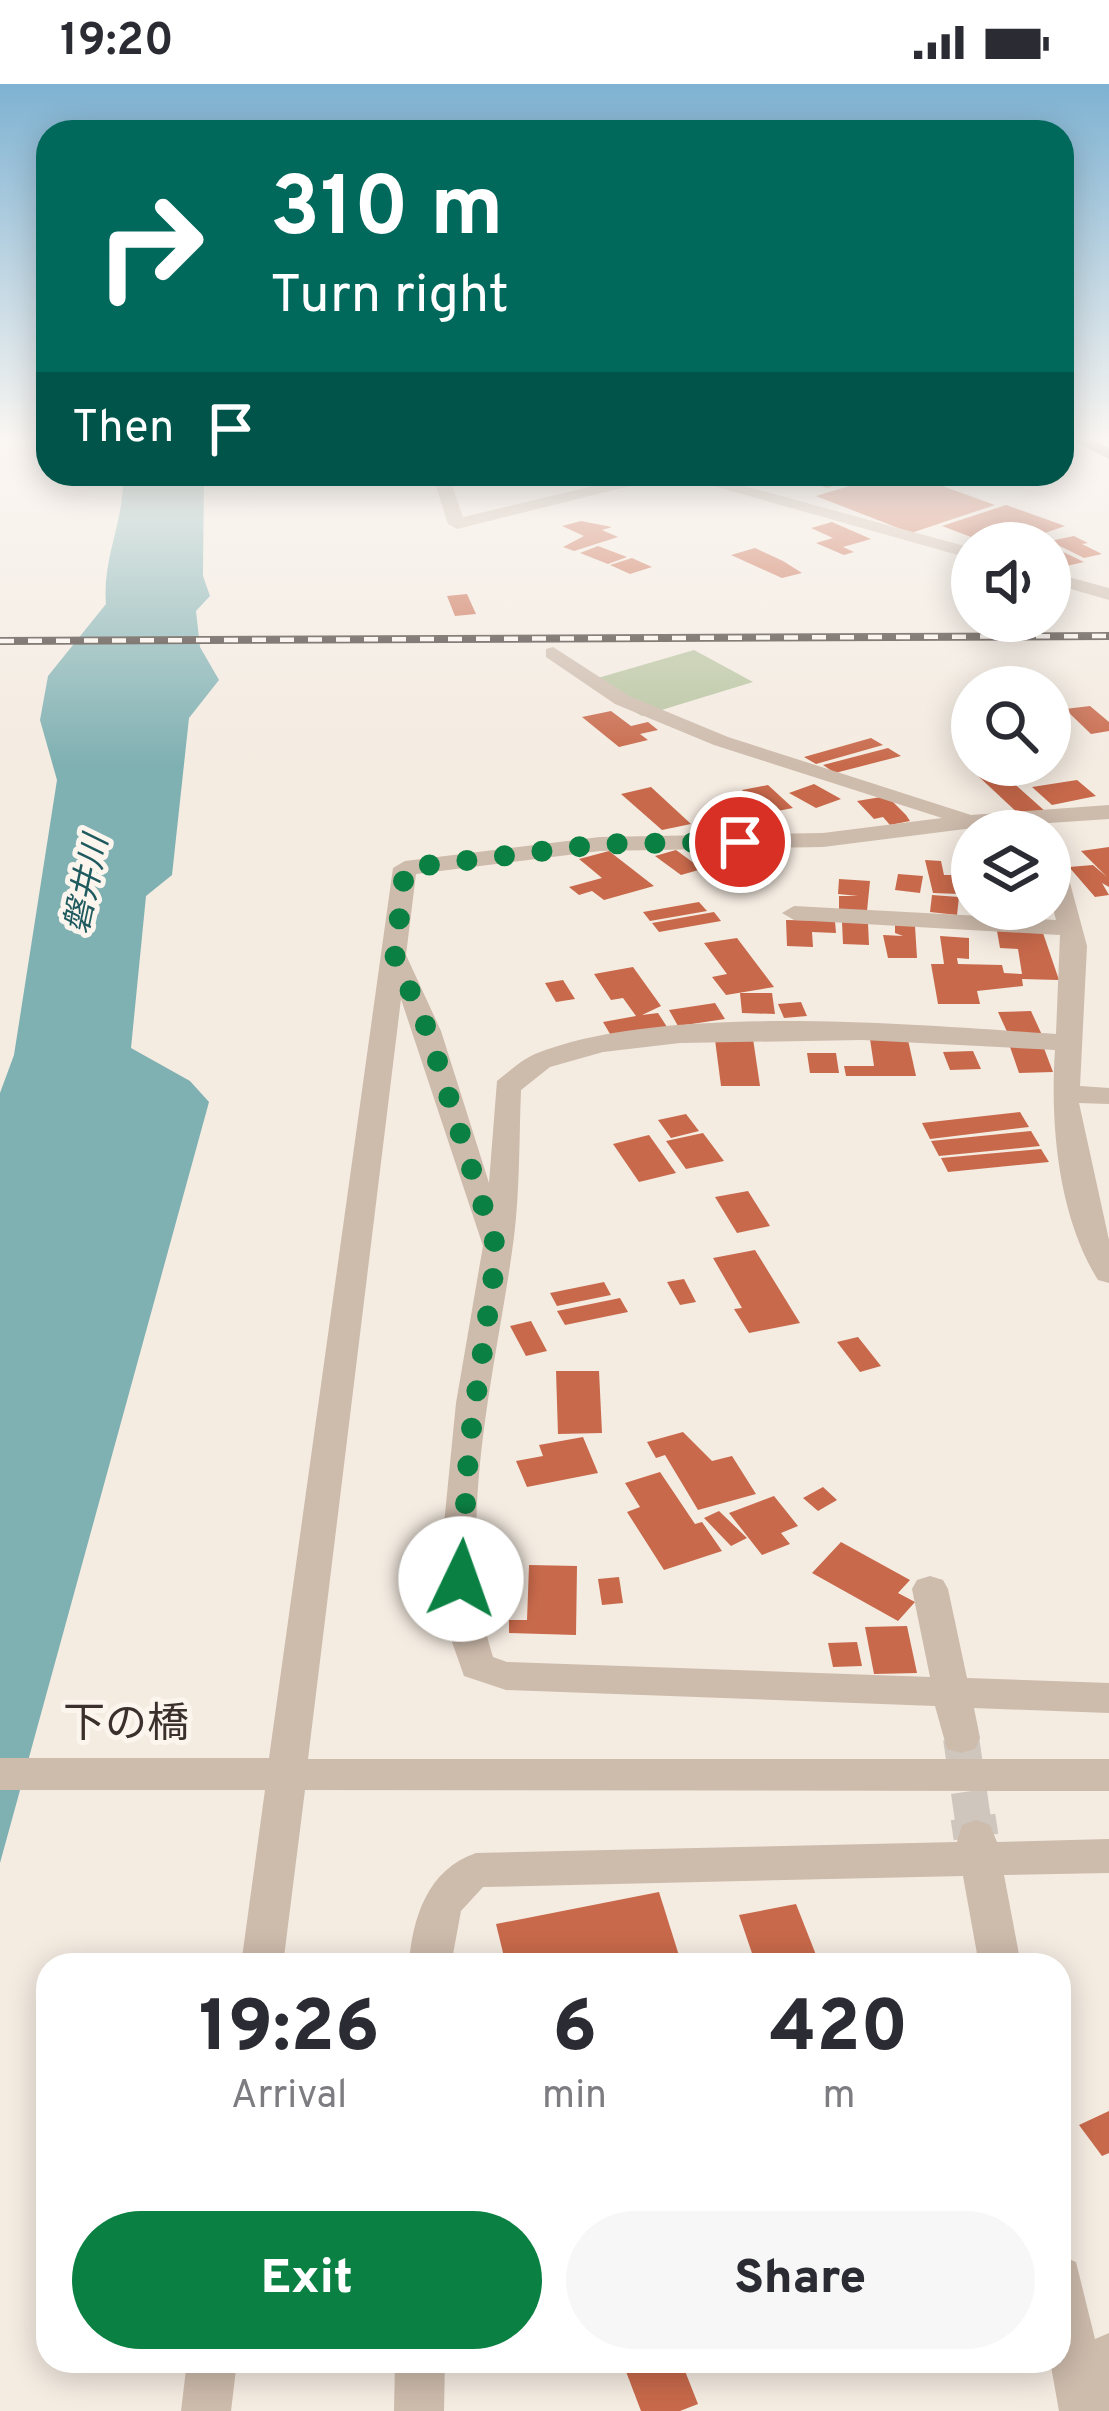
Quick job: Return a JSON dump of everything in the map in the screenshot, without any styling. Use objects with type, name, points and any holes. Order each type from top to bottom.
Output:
[{"type":"street","points":[[1071,583],[1109,594]]},
{"type":"street","points":[[553,653],[622,700],[721,741],[951,814]]},
{"type":"street","points":[[1071,819],[1109,812]]},
{"type":"street","points":[[263,1953],[272,1775],[405,868],[601,844],[823,840],[951,824]]},
{"type":"street","points":[[794,913],[951,922]]},
{"type":"street","points":[[1070,930],[1075,946],[1068,1094],[1078,1181],[1096,1247],[1109,1273]]},
{"type":"street","points":[[395,957],[428,1031],[497,1250]]},
{"type":"street","points":[[1069,1043],[710,1030],[596,1047],[531,1066],[507,1087],[497,1250],[469,1446],[460,1606],[466,1643],[477,1666],[506,1676],[1109,1698]]},
{"type":"street","points":[[1068,1094],[1109,1096]]},
{"type":"street","points":[[930,1588],[962,1738]]},
{"type":"street","name":"下の橋","points":[[0,1774],[1109,1775]]},
{"type":"street","points":[[978,1849],[998,1953]]},
{"type":"street","points":[[432,1953],[440,1906],[457,1880],[476,1870],[978,1849],[1109,1856]]},
{"type":"street","points":[[1071,2336],[1087,2411]]},
{"type":"street","points":[[1087,2411],[1109,2358]]},
{"type":"street","points":[[206,2411],[211,2373]]},
{"type":"street","points":[[419,2411],[420,2373]]},
{"type":"green space","points":[[694,650],[753,682],[642,716],[584,682]]},
{"type":"water","name":"磐井川","points":[[112,549],[203,549],[203,576],[210,596],[196,611],[200,647],[219,680],[189,718],[172,875],[146,896],[131,1048],[190,1081],[209,1102],[0,1863],[0,1093],[14,1055],[57,780],[40,720],[48,676],[106,604]]},
{"type":"building","points":[[605,549],[627,557],[608,564],[580,553]]},
{"type":"building","points":[[756,549],[802,573],[782,578],[731,555]]},
{"type":"building","points":[[1071,549],[1091,549],[1102,554],[1084,558]]},
{"type":"building","points":[[632,558],[652,567],[630,574],[610,565]]},
{"type":"building","points":[[467,594],[476,614],[455,616],[447,596]]},
{"type":"building","points":[[1090,706],[1109,722],[1109,731],[1091,734],[1071,715],[1071,708]]},
{"type":"building","points":[[611,711],[631,726],[648,722],[658,730],[640,734],[648,740],[619,747],[582,717]]},
{"type":"building","points":[[871,738],[883,745],[816,764],[804,757]]},
{"type":"building","points":[[888,748],[901,756],[835,773],[823,765]]},
{"type":"building","points":[[1077,780],[1096,796],[1052,805],[1032,787],[1071,786]]},
{"type":"building","points":[[814,784],[841,799],[816,808],[789,793]]},
{"type":"building","points":[[768,785],[793,808],[767,813],[742,790]]},
{"type":"building","points":[[989,786],[1017,786],[1044,810],[1015,810]]},
{"type":"building","points":[[651,787],[691,824],[662,830],[621,794]]},
{"type":"building","points":[[887,796],[910,821],[890,825],[883,817],[874,819],[857,801]]},
{"type":"building","points":[[1109,847],[1109,887],[1102,883],[1109,895],[1095,897],[1071,869],[1093,865],[1107,877],[1081,851]]},
{"type":"building","points":[[676,850],[702,869],[681,875],[655,856]]},
{"type":"building","points":[[609,851],[654,886],[604,900],[592,891],[579,895],[569,887],[602,878],[579,859]]},
{"type":"building","points":[[925,860],[941,861],[944,875],[951,875],[951,894],[933,893]]},
{"type":"building","points":[[898,874],[923,876],[920,893],[895,890]]},
{"type":"building","points":[[839,879],[870,881],[867,911],[839,910],[839,896],[858,896],[838,894]]},
{"type":"building","points":[[932,895],[951,896],[951,914],[930,912]]},
{"type":"building","points":[[699,902],[707,911],[650,921],[643,912]]},
{"type":"building","points":[[714,912],[721,921],[659,932],[652,923]]},
{"type":"building","points":[[786,920],[835,921],[836,933],[812,932],[813,947],[787,946]]},
{"type":"building","points":[[842,922],[868,923],[869,945],[843,944]]},
{"type":"building","points":[[895,925],[915,926],[917,958],[888,958],[883,935],[903,936],[895,933]]},
{"type":"building","points":[[997,931],[1043,933],[1059,980],[1022,979],[1023,986],[977,991],[980,1004],[938,1004],[931,964],[944,964],[940,936],[969,938],[969,959],[957,958],[958,964],[1002,965],[1004,973],[1022,974],[1018,949],[1000,948]]},
{"type":"building","points":[[737,938],[774,987],[726,995],[712,977],[727,974],[704,943]]},
{"type":"building","points":[[633,967],[661,1006],[642,1015],[658,1013],[669,1030],[613,1039],[603,1022],[636,1016],[623,998],[611,1000],[594,974]]},
{"type":"building","points":[[563,980],[575,999],[556,1002],[545,983]]},
{"type":"building","points":[[740,993],[772,993],[775,1014],[742,1013]]},
{"type":"building","points":[[801,1002],[807,1016],[784,1018],[778,1004]]},
{"type":"building","points":[[715,1003],[725,1019],[678,1026],[669,1010]]},
{"type":"building","points":[[1031,1011],[1042,1035],[1009,1036],[998,1012]]},
{"type":"building","points":[[714,1032],[752,1032],[760,1086],[721,1086]]},
{"type":"building","points":[[870,1039],[908,1040],[916,1076],[846,1076],[844,1066],[874,1066]]},
{"type":"building","points":[[1042,1043],[1053,1072],[1019,1073],[1009,1044]]},
{"type":"building","points":[[973,1051],[981,1069],[950,1070],[943,1052]]},
{"type":"building","points":[[807,1053],[836,1053],[839,1073],[810,1073]]},
{"type":"building","points":[[1020,1112],[1029,1127],[930,1139],[922,1123]]},
{"type":"building","points":[[686,1114],[699,1131],[671,1138],[658,1120]]},
{"type":"building","points":[[1031,1131],[1040,1146],[939,1156],[931,1141]]},
{"type":"building","points":[[703,1133],[724,1161],[686,1169],[666,1141]]},
{"type":"building","points":[[649,1135],[676,1173],[639,1182],[613,1144]]},
{"type":"building","points":[[1041,1149],[1049,1162],[948,1172],[941,1158]]},
{"type":"building","points":[[748,1191],[770,1226],[737,1233],[715,1197]]},
{"type":"building","points":[[755,1250],[800,1323],[749,1333],[734,1309],[742,1308],[713,1258]]},
{"type":"building","points":[[684,1279],[696,1302],[680,1305],[667,1282]]},
{"type":"building","points":[[604,1282],[611,1295],[557,1306],[550,1293]]},
{"type":"building","points":[[620,1298],[628,1312],[565,1325],[557,1311]]},
{"type":"building","points":[[531,1321],[547,1351],[526,1356],[510,1326]]},
{"type":"building","points":[[858,1337],[881,1366],[860,1372],[837,1342]]},
{"type":"building","points":[[556,1371],[599,1371],[602,1433],[558,1434]]},
{"type":"building","points":[[683,1432],[712,1461],[732,1456],[756,1494],[698,1510],[665,1455],[656,1458],[647,1442]]},
{"type":"building","points":[[583,1437],[598,1473],[527,1487],[516,1461],[543,1456],[539,1445]]},
{"type":"building","points":[[660,1472],[695,1524],[702,1522],[722,1551],[664,1570],[627,1512],[640,1507],[625,1483]]},
{"type":"building","points":[[823,1487],[837,1500],[818,1511],[803,1498]]},
{"type":"building","points":[[774,1496],[798,1526],[781,1533],[790,1544],[762,1555],[729,1513]]},
{"type":"building","points":[[719,1511],[747,1538],[731,1546],[704,1518]]},
{"type":"building","points":[[841,1542],[910,1580],[898,1593],[915,1602],[898,1621],[812,1573]]},
{"type":"building","points":[[529,1565],[577,1566],[576,1635],[509,1633],[509,1620],[527,1620]]},
{"type":"building","points":[[619,1577],[623,1603],[602,1605],[598,1579]]},
{"type":"building","points":[[907,1626],[917,1673],[874,1674],[865,1627]]},
{"type":"building","points":[[857,1642],[862,1666],[833,1667],[828,1643]]},
{"type":"building","points":[[659,1892],[678,1953],[503,1953],[496,1924]]},
{"type":"building","points":[[796,1904],[815,1953],[752,1953],[739,1915]]},
{"type":"building","points":[[1109,2111],[1109,2153],[1102,2156],[1079,2125]]},
{"type":"building","points":[[627,2373],[686,2373],[698,2404],[680,2411],[641,2411]]},
{"type":"tunnel","points":[[961,1738],[973,1820]]},
{"type":"tunnel","points":[[973,1817],[976,1837]]},
{"type":"railway","points":[[0,641],[1109,636]]},
{"type":"route","points":[[461,1579],[469,1446],[497,1250],[428,1031],[395,957],[405,868],[601,844],[740,842]]}]
